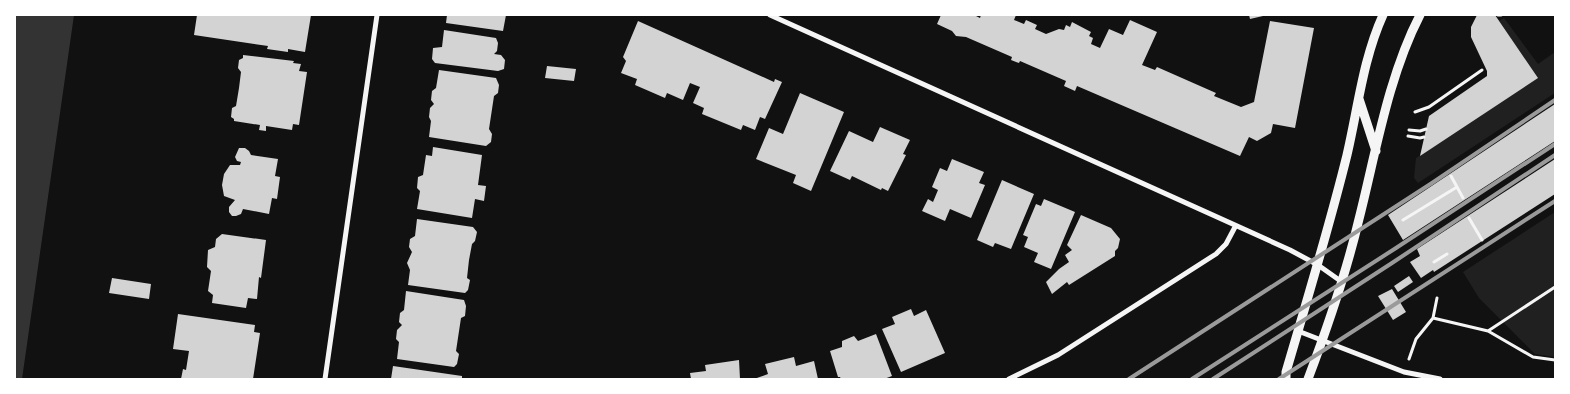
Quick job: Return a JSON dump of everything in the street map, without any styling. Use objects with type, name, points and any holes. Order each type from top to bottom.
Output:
[{"type":"street","points":[[325,379],[377,15]]},
{"type":"street","points":[[1286,379],[1286,372],[1340,185],[1375,32],[1383,15]]},
{"type":"street","points":[[1308,379],[1342,282],[1401,62],[1420,15]]},
{"type":"street","points":[[774,16],[1235,227],[1290,250],[1318,265],[1342,282]]},
{"type":"street","points":[[1359,98],[1376,151]]},
{"type":"street","points":[[1009,379],[1058,355],[1216,254],[1226,244],[1235,227]]},
{"type":"street","points":[[1298,330],[1404,372],[1440,379]]},
{"type":"path","points":[[1415,112],[1429,106],[1482,70]]},
{"type":"path","points":[[1409,130],[1420,131],[1426,129]]},
{"type":"path","points":[[1408,136],[1424,137]]},
{"type":"path","points":[[1451,176],[1464,198]]},
{"type":"path","points":[[1419,212],[1403,220],[1457,187]]},
{"type":"path","points":[[1469,218],[1482,240]]},
{"type":"path","points":[[1434,262],[1447,254]]},
{"type":"path","points":[[1488,330],[1555,287]]},
{"type":"path","points":[[1408,362],[1416,339],[1433,318],[1437,298]]},
{"type":"path","points":[[1433,318],[1488,330],[1533,357],[1555,360]]},
{"type":"shaded area","points":[[15,15],[74,15],[22,379],[15,379]]},
{"type":"shaded area","points":[[1504,18],[1538,64],[1555,52],[1555,93],[1418,183],[1414,178],[1416,158],[1537,78],[1499,21]]},
{"type":"shaded area","points":[[1555,212],[1555,357],[1535,354],[1479,298],[1463,272]]},
{"type":"building","points":[[197,15],[311,15],[305,52],[288,49],[288,52],[267,49],[268,46],[194,35]]},
{"type":"building","points":[[447,15],[506,15],[503,31],[446,23]]},
{"type":"building","points":[[941,15],[974,15],[980,18],[981,15],[1016,15],[1014,20],[1024,24],[1026,20],[1037,25],[1035,29],[1046,34],[1059,29],[1064,30],[1066,25],[1070,27],[1072,22],[1091,32],[1089,36],[1093,38],[1091,44],[1100,48],[1109,29],[1123,35],[1130,20],[1157,32],[1142,65],[1155,70],[1157,67],[1216,93],[1214,96],[1241,107],[1254,102],[1270,21],[1314,28],[1295,128],[1273,124],[1271,133],[1257,141],[1249,137],[1240,156],[1077,86],[1075,91],[1064,86],[1066,81],[1020,61],[1019,63],[1011,60],[1012,57],[966,37],[956,36],[952,31],[937,24]]},
{"type":"building","points":[[1249,15],[1263,15],[1263,16],[1250,19]]},
{"type":"building","points":[[1477,15],[1495,15],[1538,78],[1420,156],[1429,116],[1487,76],[1487,71],[1471,37],[1471,27]]},
{"type":"building","points":[[638,21],[774,82],[775,79],[782,82],[765,119],[760,117],[755,130],[743,125],[741,130],[702,114],[704,108],[693,103],[700,87],[690,83],[683,100],[667,93],[665,98],[635,85],[637,79],[621,73],[626,61],[623,57]]},
{"type":"building","points":[[444,30],[496,38],[498,43],[497,51],[494,54],[501,55],[505,60],[504,69],[498,71],[435,63],[432,59],[433,48],[442,47]]},
{"type":"building","points":[[243,55],[294,61],[293,63],[301,64],[299,71],[307,72],[299,125],[293,124],[292,130],[266,126],[266,131],[259,130],[260,125],[234,121],[231,117],[232,108],[236,106],[241,72],[238,68],[239,60],[243,58]]},
{"type":"building","points":[[547,66],[576,69],[574,81],[545,78]]},
{"type":"building","points":[[439,70],[496,78],[499,85],[498,93],[494,96],[489,129],[492,134],[491,142],[486,146],[429,137],[430,108],[434,104],[431,100],[432,91],[436,88]]},
{"type":"building","points":[[800,93],[844,112],[811,191],[793,183],[796,175],[756,159],[769,128],[783,134]]},
{"type":"building","points":[[1555,104],[1555,141],[1403,240],[1388,215]]},
{"type":"building","points":[[880,127],[910,140],[903,154],[906,155],[888,191],[882,188],[881,190],[852,176],[850,180],[830,171],[849,131],[873,142]]},
{"type":"building","points":[[433,147],[482,155],[478,185],[486,186],[484,201],[475,199],[472,218],[417,209],[420,191],[417,188],[418,177],[423,175],[426,155],[432,156]]},
{"type":"building","points":[[239,148],[245,148],[251,155],[278,159],[275,176],[280,177],[277,199],[272,198],[269,214],[243,209],[241,214],[232,216],[229,212],[229,207],[235,200],[224,196],[222,185],[224,174],[230,165],[240,165],[241,162],[237,161],[235,157]]},
{"type":"building","points":[[952,159],[984,172],[979,183],[985,185],[971,218],[950,209],[945,221],[922,211],[928,199],[933,202],[938,190],[932,187],[940,168],[947,171]]},
{"type":"building","points":[[1555,159],[1555,194],[1434,272],[1433,270],[1421,278],[1410,262],[1420,256],[1417,249]]},
{"type":"building","points":[[1002,180],[1034,194],[1011,249],[995,243],[993,247],[977,240]]},
{"type":"building","points":[[1044,199],[1075,212],[1051,269],[1034,262],[1038,253],[1024,247],[1028,237],[1023,235],[1036,204],[1041,206]]},
{"type":"building","points":[[1081,215],[1111,228],[1120,239],[1118,248],[1115,251],[1115,256],[1069,285],[1067,282],[1052,294],[1046,282],[1069,262],[1065,255],[1072,250],[1067,245]]},
{"type":"building","points":[[417,219],[473,227],[477,232],[475,241],[472,244],[467,278],[470,280],[468,290],[465,293],[408,285],[410,270],[407,263],[412,252],[409,247],[410,239],[415,236]]},
{"type":"building","points":[[222,234],[266,240],[257,299],[248,298],[246,308],[212,303],[213,295],[208,291],[211,271],[207,267],[208,250],[215,247],[216,239]]},
{"type":"building","points":[[1409,276],[1413,282],[1398,292],[1394,286]]},
{"type":"building","points":[[112,278],[151,284],[149,299],[109,293]]},
{"type":"building","points":[[1392,289],[1406,312],[1393,320],[1378,296]]},
{"type":"building","points":[[406,291],[464,300],[466,306],[465,316],[461,318],[456,351],[459,354],[457,364],[454,367],[397,359],[399,342],[396,339],[397,330],[402,325],[399,322],[400,313],[404,310]]},
{"type":"building","points":[[911,309],[914,316],[926,310],[945,353],[901,372],[882,329],[895,324],[892,317]]},
{"type":"building","points":[[178,314],[255,325],[254,332],[260,333],[253,379],[181,379],[183,369],[186,370],[189,351],[173,349]]},
{"type":"building","points":[[876,334],[892,376],[884,379],[841,379],[838,377],[830,351],[842,347],[842,341],[854,336],[858,341]]},
{"type":"building","points":[[794,357],[796,366],[814,361],[818,379],[754,379],[768,374],[765,364]]},
{"type":"building","points":[[739,360],[740,379],[691,379],[690,373],[706,371],[705,365]]},
{"type":"building","points":[[393,366],[462,376],[462,379],[391,379]]},
{"type":"railway","points":[[1129,379],[1432,183],[1555,100]]},
{"type":"railway","points":[[1192,379],[1555,144]]},
{"type":"railway","points":[[1213,379],[1555,155]]},
{"type":"railway","points":[[1279,379],[1555,201]]}]
